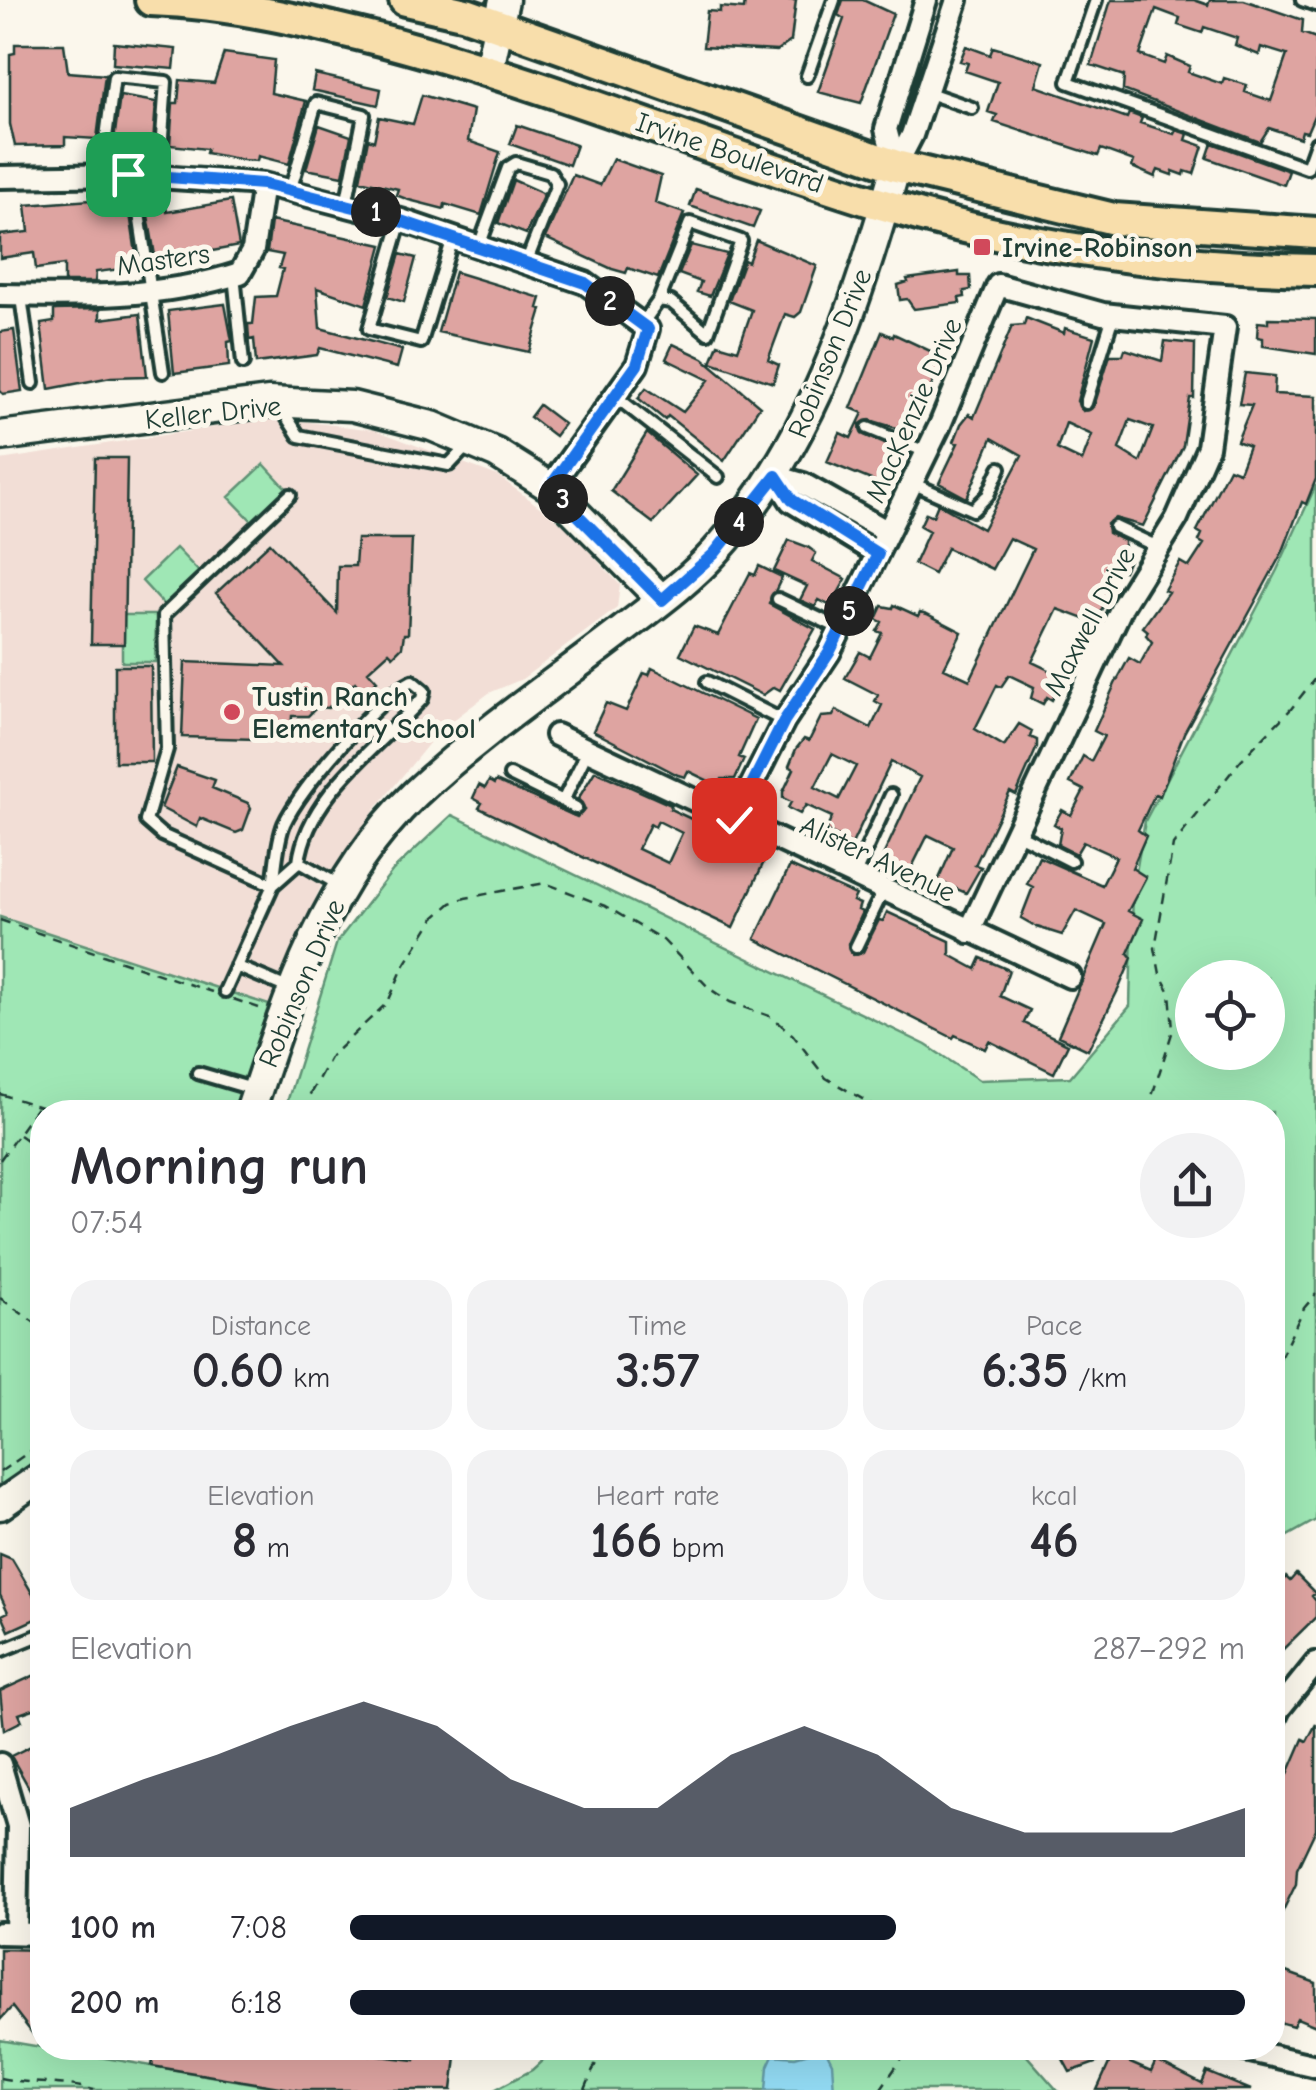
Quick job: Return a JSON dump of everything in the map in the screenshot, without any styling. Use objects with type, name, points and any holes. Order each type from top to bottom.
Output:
[{"type":"main road","name":"Irvine Boulevard","points":[[151,0],[190,2],[304,20],[489,69],[885,205],[1014,238],[1112,256],[1250,269],[1316,270]]},
{"type":"main road","name":"Irvine Boulevard","points":[[405,0],[501,12],[896,166],[1114,218],[1316,233]]},
{"type":"street","name":"Robinson Drive","points":[[896,166],[886,129],[925,2]]},
{"type":"street","name":"Robinson Drive","points":[[254,1100],[314,936],[342,886],[414,795],[662,600],[714,554],[776,476],[814,400],[896,166],[912,135],[954,6]]},
{"type":"street","points":[[489,69],[501,12]]},
{"type":"street","points":[[0,177],[101,175],[263,184],[402,220],[585,283],[648,329],[637,365],[550,487]]},
{"type":"street","name":"Masters","points":[[11,295],[82,297],[152,290],[234,275],[246,265],[253,250],[263,184]]},
{"type":"street","name":"MacKenzie Drive","points":[[734,820],[784,721],[840,629],[878,554],[998,285],[1113,315]]},
{"type":"street","name":"Maxwell Drive","points":[[969,932],[1123,604],[1177,518],[1208,447],[1225,327],[1113,315]]},
{"type":"street","name":"Keller Drive","points":[[0,436],[278,403],[352,406],[432,426],[470,442],[550,487],[662,600]]},
{"type":"street","points":[[776,476],[803,484],[888,532]]},
{"type":"street","points":[[776,476],[792,500],[878,554]]},
{"type":"street","name":"Alister Avenue","points":[[556,735],[1070,977]]},
{"type":"street","points":[[0,1505],[30,1484]]},
{"type":"street","points":[[1285,1706],[1315,1666]]},
{"type":"street","points":[[0,1764],[18,1826],[8,1933]]},
{"type":"street","points":[[1285,2059],[1316,2066]]},
{"type":"lane","points":[[806,76],[834,0]]},
{"type":"lane","points":[[1096,0],[1068,82],[1307,168],[1316,143]]},
{"type":"lane","points":[[1302,0],[1316,5]]},
{"type":"lane","points":[[925,2],[954,6]]},
{"type":"lane","points":[[101,175],[114,77],[166,82],[159,177]]},
{"type":"lane","points":[[926,92],[972,108]]},
{"type":"lane","points":[[290,191],[316,102],[364,115],[346,205]]},
{"type":"lane","points":[[479,246],[508,168],[516,163],[550,173],[557,184],[526,263]]},
{"type":"lane","points":[[137,200],[163,372]]},
{"type":"lane","points":[[402,220],[369,330],[420,342],[453,237]]},
{"type":"lane","points":[[642,324],[659,300],[690,223],[741,241],[708,333],[671,302],[659,300]]},
{"type":"lane","points":[[234,275],[243,362]]},
{"type":"lane","points":[[11,295],[33,382]]},
{"type":"lane","points":[[1086,402],[1113,315]]},
{"type":"lane","points":[[615,396],[718,478]]},
{"type":"lane","points":[[278,403],[299,436],[449,465],[470,442]]},
{"type":"lane","points":[[868,428],[926,452]]},
{"type":"lane","points":[[911,483],[974,510],[988,496],[1000,468]]},
{"type":"lane","points":[[273,885],[162,835],[146,822],[167,749],[164,616],[290,494]]},
{"type":"lane","points":[[1115,527],[1159,547]]},
{"type":"lane","points":[[778,600],[840,629]]},
{"type":"lane","points":[[225,991],[273,885],[283,826],[301,796],[393,694],[412,681],[419,685],[424,692],[422,699],[366,754],[307,828],[299,862],[273,885]]},
{"type":"lane","points":[[707,682],[784,721]]},
{"type":"lane","points":[[563,801],[588,750]]},
{"type":"lane","points":[[510,775],[576,808]]},
{"type":"lane","points":[[853,877],[892,794]]},
{"type":"lane","points":[[1015,832],[1071,860]]},
{"type":"lane","points":[[299,862],[342,886]]},
{"type":"lane","points":[[856,947],[883,891]]},
{"type":"lane","points":[[236,966],[287,1003]]},
{"type":"lane","points":[[198,1073],[249,1100]]},
{"type":"lane","points":[[0,1650],[30,1639]]},
{"type":"path","points":[[1152,1100],[1173,1030],[1170,992],[1160,974],[1155,948],[1174,845],[1241,760],[1291,710],[1316,677]]},
{"type":"path","points":[[310,1100],[331,1056],[388,1002],[402,968],[434,918],[465,898],[544,883],[605,906],[663,940],[710,989],[730,1002],[772,1016],[793,1035],[826,1078],[864,1100]]},
{"type":"path","points":[[0,920],[287,1003]]},
{"type":"path","points":[[0,1094],[30,1103]]},
{"type":"path","points":[[0,1160],[30,1117]]},
{"type":"path","points":[[18,1134],[30,1142]]},
{"type":"path","points":[[1285,1347],[1304,1308],[1316,1294]]},
{"type":"path","points":[[0,1298],[30,1319]]},
{"type":"path","points":[[0,1472],[30,1451]]},
{"type":"path","points":[[586,2090],[599,2060]]},
{"type":"path","points":[[880,2090],[900,2060]]},
{"type":"path","points":[[0,2078],[94,2090]]},
{"type":"shaded area","name":"Tustin Ranch Elementary School","points":[[275,418],[375,430],[498,476],[568,528],[620,585],[617,608],[522,679],[489,693],[439,731],[377,807],[320,888],[269,1005],[0,917],[0,460]]},
{"type":"green space","points":[[264,464],[286,488],[252,521],[229,497]]},
{"type":"green space","points":[[1316,485],[1316,1520],[1285,1537],[1285,1100],[288,1100],[337,942],[393,870],[452,815],[926,1045],[979,1080],[1070,1077],[1130,1006],[1133,889],[1145,821],[1277,570]]},
{"type":"green space","points":[[176,548],[199,572],[164,605],[142,581]]},
{"type":"green space","points":[[122,615],[156,615],[155,662],[122,662]]},
{"type":"green space","points":[[0,917],[269,1005],[238,1100],[30,1100],[30,1466],[0,1487]]},
{"type":"green space","points":[[0,2040],[30,2045],[30,2060],[117,2060],[292,2090],[0,2090]]},
{"type":"green space","points":[[543,2060],[1031,2060],[1057,2090],[494,2090]]},
{"type":"water","points":[[771,2060],[830,2060],[834,2090],[766,2090]]},
{"type":"building","points":[[745,0],[796,0],[791,41],[777,51],[703,47],[707,11],[720,12],[720,7],[744,9]]},
{"type":"building","points":[[843,0],[863,0],[893,14],[861,103],[818,92],[844,19],[838,15]]},
{"type":"building","points":[[1111,0],[1194,0],[1208,5],[1210,0],[1244,0],[1303,20],[1302,33],[1316,38],[1316,111],[1300,138],[1269,128],[1260,142],[1123,90],[1124,76],[1091,65]],"holes":[[[1156,9],[1180,18],[1178,25],[1202,33],[1204,27],[1237,38],[1235,45],[1259,55],[1261,47],[1287,55],[1271,101],[1245,92],[1247,85],[1224,78],[1222,84],[1188,72],[1190,66],[1167,56],[1164,64],[1140,55]]]},
{"type":"building","points":[[114,43],[176,49],[174,69],[113,64]]},
{"type":"building","points":[[15,44],[64,44],[68,72],[105,75],[97,139],[65,137],[65,145],[15,146],[10,124],[10,54],[15,53]]},
{"type":"building","points":[[966,46],[990,55],[993,47],[1043,62],[1036,86],[1127,118],[1129,113],[1142,118],[1140,123],[1174,134],[1176,130],[1188,134],[1186,140],[1203,146],[1194,174],[1173,171],[1172,175],[1158,170],[1155,177],[1132,167],[1134,161],[1101,149],[1098,156],[994,122],[997,115],[988,112],[998,82],[965,71],[968,63],[960,61]]},
{"type":"building","points":[[224,53],[274,60],[271,93],[306,101],[289,164],[258,156],[257,161],[243,160],[206,153],[207,149],[170,145],[173,103],[178,103],[180,80],[214,83]]},
{"type":"building","points":[[315,74],[381,89],[378,105],[312,90]]},
{"type":"building","points":[[422,95],[473,110],[468,141],[500,152],[481,215],[445,204],[444,209],[409,200],[396,195],[398,189],[360,180],[368,139],[374,141],[379,117],[413,124]]},
{"type":"building","points":[[120,96],[156,102],[153,144],[114,140]]},
{"type":"building","points":[[319,125],[351,136],[343,176],[306,169]]},
{"type":"building","points":[[517,125],[576,145],[569,165],[510,144]]},
{"type":"building","points":[[1212,143],[1289,171],[1284,185],[1207,158]]},
{"type":"building","points":[[613,159],[661,176],[655,203],[684,213],[658,278],[628,268],[626,273],[612,269],[545,238],[573,175],[600,185]]},
{"type":"building","points":[[513,180],[544,194],[526,234],[498,223]]},
{"type":"building","points":[[696,189],[760,211],[753,228],[690,206]]},
{"type":"building","points":[[91,200],[92,207],[121,201],[122,209],[129,207],[138,267],[96,272],[95,282],[64,282],[64,265],[36,269],[34,253],[0,258],[0,235],[29,232],[26,205]]},
{"type":"building","points":[[165,201],[167,212],[231,201],[239,246],[175,258],[176,264],[157,267],[146,204]]},
{"type":"building","points":[[271,221],[382,245],[366,305],[317,288],[320,328],[402,350],[397,368],[320,348],[317,355],[256,363],[248,324],[253,324],[256,297],[276,296],[283,269],[279,268],[283,255],[267,252]]},
{"type":"building","points":[[756,240],[817,266],[801,312],[795,317],[785,314],[768,360],[779,365],[773,383],[711,362],[718,344],[738,350],[752,310],[729,301]]},
{"type":"building","points":[[691,245],[727,254],[710,296],[697,292],[701,282],[679,274]]},
{"type":"building","points":[[400,254],[416,258],[404,302],[387,297]]},
{"type":"building","points":[[455,272],[541,298],[538,308],[542,309],[529,352],[438,332]]},
{"type":"building","points":[[959,272],[959,276],[970,276],[971,290],[964,291],[960,303],[914,309],[907,299],[900,300],[898,285],[908,282],[907,279]]},
{"type":"building","points":[[225,304],[232,341],[228,342],[229,366],[174,373],[168,311]]},
{"type":"building","points":[[100,309],[100,319],[140,314],[147,376],[111,377],[49,389],[41,324],[54,322],[54,310]]},
{"type":"building","points":[[1026,318],[1064,333],[1065,328],[1094,337],[1077,401],[1083,411],[1094,406],[1110,355],[1123,355],[1125,349],[1162,361],[1165,341],[1195,344],[1194,398],[1190,398],[1183,446],[1143,526],[1115,518],[1107,524],[1108,533],[1124,541],[1124,554],[1130,557],[1124,571],[1115,567],[1104,589],[1109,594],[1095,623],[1058,609],[1032,662],[1068,679],[1059,696],[1055,694],[1052,700],[1047,697],[1043,704],[1031,698],[1034,687],[1009,675],[1001,687],[997,685],[975,729],[1004,746],[1019,724],[1032,731],[1030,737],[1037,740],[1037,747],[1016,795],[1010,792],[975,865],[981,867],[966,893],[938,881],[953,847],[928,835],[910,871],[882,858],[920,777],[891,762],[852,844],[826,831],[832,817],[806,805],[800,814],[788,808],[791,802],[783,798],[783,792],[794,769],[789,766],[796,749],[804,739],[809,741],[821,717],[833,716],[836,710],[871,728],[882,705],[875,701],[878,695],[845,678],[860,652],[870,657],[882,633],[877,631],[882,622],[876,619],[882,606],[894,605],[918,616],[920,612],[927,614],[962,632],[944,668],[970,680],[1033,549],[1009,538],[992,569],[947,548],[934,574],[914,564],[929,531],[920,526],[926,513],[933,516],[938,504],[983,529],[1022,455],[992,438],[967,498],[939,483],[958,443],[954,442],[961,424],[969,414],[974,417],[1012,326],[1024,325]],"holes":[[[1130,420],[1153,428],[1140,462],[1119,449]],[[1066,423],[1092,435],[1082,461],[1057,449]],[[832,754],[856,766],[839,799],[815,787]]]},
{"type":"building","points":[[1268,318],[1316,319],[1316,354],[1263,346],[1263,338],[1257,337],[1258,322],[1268,323]]},
{"type":"building","points":[[14,330],[22,391],[3,394],[0,332]]},
{"type":"building","points":[[882,332],[943,357],[913,433],[870,420],[860,424],[862,434],[892,447],[889,455],[900,459],[888,487],[827,462],[840,433],[851,438],[863,413],[851,408]]},
{"type":"building","points":[[673,344],[703,358],[760,406],[724,461],[668,416],[665,420],[638,398],[646,388],[683,412],[709,380],[666,359]]},
{"type":"building","points":[[1245,373],[1275,376],[1274,394],[1316,396],[1316,479],[1306,504],[1302,502],[1283,551],[1184,733],[1160,796],[1155,794],[1138,830],[1146,836],[1132,868],[1146,877],[1128,911],[1143,919],[1128,953],[1132,958],[1088,1050],[1058,1036],[1106,924],[1076,910],[1062,935],[1037,927],[1021,918],[1033,887],[1027,884],[1039,857],[1102,885],[1116,857],[1083,842],[1076,854],[1058,845],[1061,828],[1054,824],[1062,810],[1071,815],[1084,790],[1070,783],[1083,756],[1091,761],[1104,736],[1094,731],[1129,658],[1140,664],[1152,642],[1143,627],[1168,592],[1164,590],[1180,562],[1189,567],[1204,544],[1197,531],[1229,468],[1239,472],[1249,446],[1237,441],[1252,405],[1239,404]]},
{"type":"building","points":[[539,405],[564,424],[555,436],[530,417]]},
{"type":"building","points":[[647,433],[697,475],[653,523],[611,491]]},
{"type":"building","points":[[95,458],[127,458],[124,644],[91,644]]},
{"type":"building","name":"Tustin Ranch Elementary School","points":[[357,539],[412,539],[408,634],[404,634],[402,647],[393,656],[389,652],[368,671],[377,681],[364,693],[355,682],[328,708],[317,707],[308,716],[292,716],[290,740],[182,737],[185,662],[284,666],[216,593],[270,543],[337,613],[338,566],[355,566]]},
{"type":"building","points":[[789,540],[808,547],[816,553],[812,561],[846,579],[831,606],[819,600],[815,607],[800,600],[807,586],[774,571]]},
{"type":"building","points":[[759,566],[782,577],[769,604],[815,629],[780,690],[774,687],[763,695],[680,654],[694,626],[718,635],[750,573],[755,575]]},
{"type":"building","points":[[115,666],[151,666],[152,762],[115,762]]},
{"type":"building","points":[[652,668],[756,719],[739,757],[744,759],[735,779],[722,779],[719,786],[688,771],[685,777],[678,775],[593,731],[606,703],[626,711],[644,673],[649,675]]},
{"type":"building","points":[[177,767],[215,780],[212,788],[248,803],[251,808],[243,830],[236,833],[200,818],[197,827],[161,808]]},
{"type":"building","points":[[595,771],[671,805],[670,809],[719,832],[717,839],[741,850],[744,842],[758,849],[755,855],[763,864],[733,928],[479,808],[482,803],[473,798],[479,785],[485,788],[489,781],[496,781],[577,817],[585,809],[578,799]],"holes":[[[658,821],[682,833],[668,863],[638,849],[650,824],[655,827]]]},
{"type":"building","points":[[790,866],[856,895],[853,901],[860,904],[858,910],[863,912],[848,944],[853,955],[863,952],[887,912],[950,941],[950,955],[976,969],[981,958],[1009,970],[1000,996],[1030,1010],[1024,1023],[1068,1044],[1054,1073],[989,1041],[985,1049],[955,1035],[953,1038],[755,939]]},
{"type":"building","points":[[0,1554],[12,1559],[30,1590],[30,1621],[9,1631],[2,1615],[8,1612],[0,1595]]},
{"type":"building","points":[[1296,1574],[1315,1593],[1312,1596],[1316,1617],[1285,1647],[1285,1578],[1290,1581]]},
{"type":"building","points":[[30,1677],[30,1710],[19,1714],[22,1721],[4,1730],[0,1691]]},
{"type":"building","points":[[1316,1724],[1316,1829],[1285,1906],[1285,1781],[1303,1739],[1307,1741]]},
{"type":"building","points":[[30,1746],[30,1789],[11,1756]]},
{"type":"building","points":[[0,1949],[30,1950],[30,2030],[12,2007],[0,2020]]},
{"type":"building","points":[[1285,1972],[1316,1983],[1316,2026],[1297,2018],[1293,2026],[1285,2024]]},
{"type":"building","points":[[153,2060],[456,2060],[452,2090],[298,2090],[152,2066]]},
{"type":"building","points":[[1064,2060],[1104,2060],[1070,2072]]},
{"type":"building","points":[[1111,2060],[1124,2060],[1151,2072],[1156,2061],[1202,2084],[1207,2072],[1251,2090],[1097,2090]]},
{"type":"place","name":"Irvine-Robinson","points":[[982,247]]},
{"type":"place","name":"Tustin Ranch Elementary School","points":[[232,712]]},
{"type":"route","points":[[128,174],[263,184],[374,212],[585,283],[648,329],[637,365],[550,487],[662,600],[714,554],[776,476],[792,500],[878,554],[829,653],[784,721],[734,820]]}]
